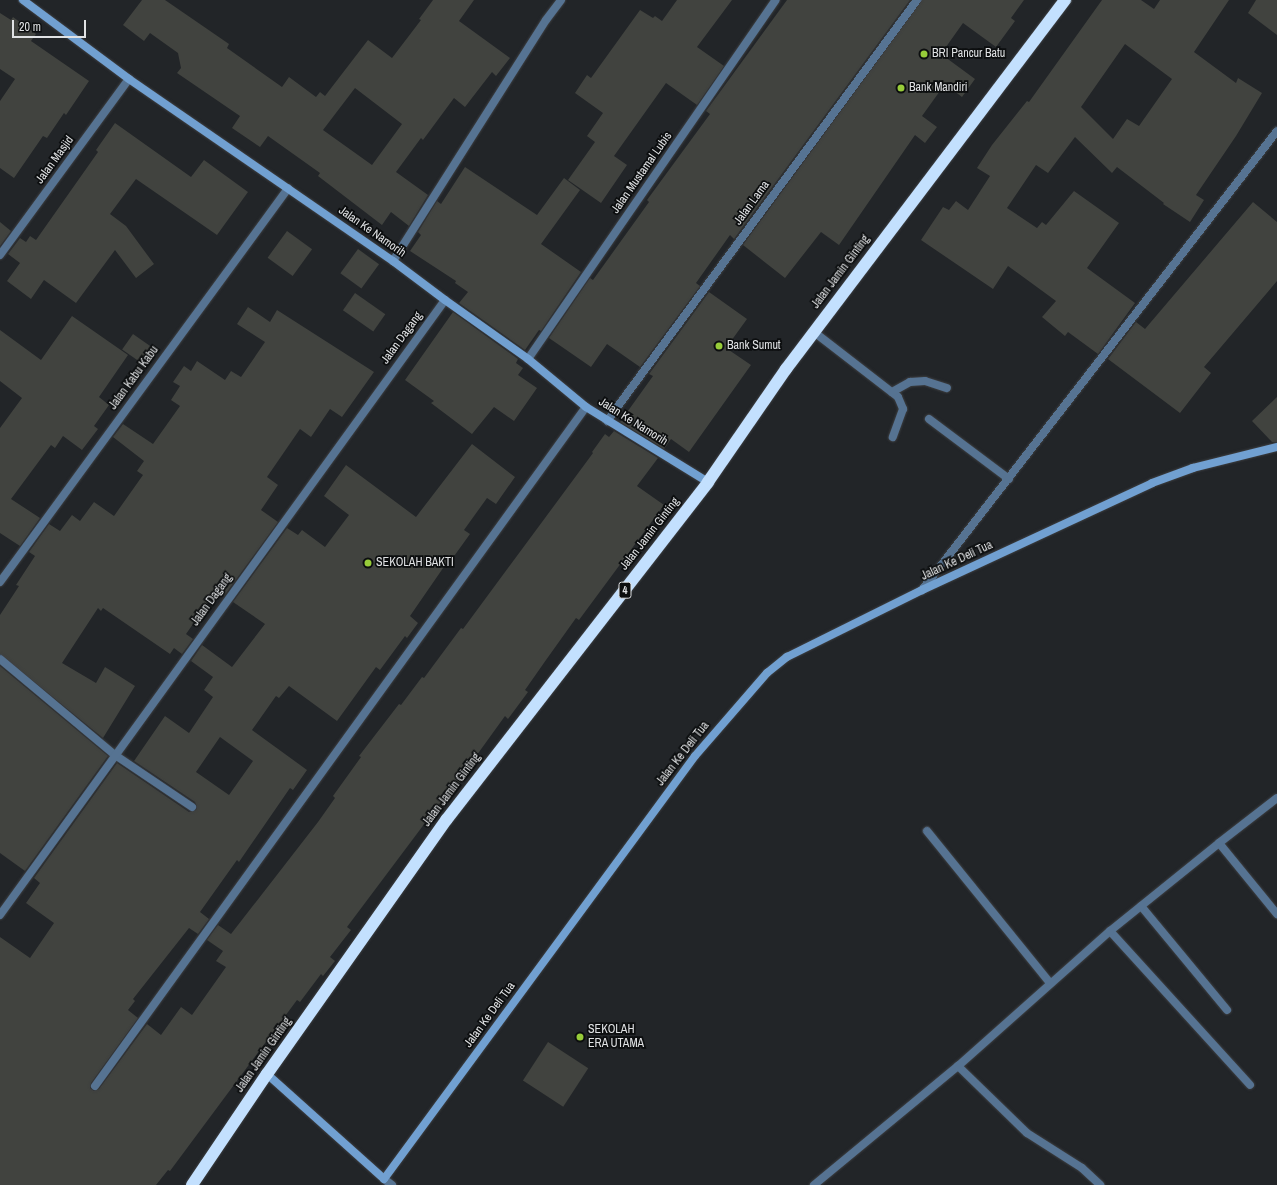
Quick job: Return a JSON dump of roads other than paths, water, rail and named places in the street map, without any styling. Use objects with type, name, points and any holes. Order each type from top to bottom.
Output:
[{"type":"highway","name":"Jalan Jamin Ginting","points":[[192,1185],[267,1074],[447,819],[708,482],[814,332],[1065,0]]},
{"type":"main road","name":"Jalan Ke Namorih","points":[[23,0],[129,79],[393,261],[528,359],[586,407],[708,482]]},
{"type":"main road","name":"Jalan Ke Deli Tua","points":[[384,1179],[695,756],[767,673],[787,657],[922,590],[1152,483],[1193,468],[1277,447]]},
{"type":"main road","points":[[267,1074],[384,1179]]},
{"type":"street","points":[[393,261],[546,20],[561,0]]},
{"type":"street","name":"Jalan Mustamal Lubis","points":[[528,359],[776,0]]},
{"type":"street","name":"Jalan Lama","points":[[607,421],[917,0]]},
{"type":"street","name":"Jalan Masjid","points":[[0,255],[129,79]]},
{"type":"street","points":[[922,590],[1277,131]]},
{"type":"street","name":"Jalan Kabu Kabu","points":[[0,582],[288,188]]},
{"type":"street","name":"Jalan Dagang","points":[[0,915],[445,300]]},
{"type":"street","points":[[814,332],[898,397],[903,409],[893,437]]},
{"type":"street","points":[[892,392],[910,382],[925,381],[946,388]]},
{"type":"street","points":[[95,1086],[586,407]]},
{"type":"street","points":[[929,419],[1009,479]]},
{"type":"street","points":[[0,659],[115,755],[192,807]]},
{"type":"street","points":[[814,1185],[958,1066],[1110,931],[1277,798]]},
{"type":"street","points":[[927,830],[1050,983]]},
{"type":"street","points":[[1219,843],[1277,914]]},
{"type":"street","points":[[1141,906],[1227,1010]]},
{"type":"street","points":[[1110,931],[1250,1085]]},
{"type":"street","points":[[958,1066],[1027,1133],[1082,1168],[1100,1185]]},
{"type":"street","points":[[384,1179],[392,1185]]},
{"type":"place","name":"BRI Pancur Batu","points":[[924,54]]},
{"type":"place","name":"Bank Mandiri","points":[[901,88]]},
{"type":"place","name":"Bank Sumut","points":[[719,346]]},
{"type":"place","name":"SEKOLAH BAKTI","points":[[368,563]]},
{"type":"place","name":"SEKOLAH ERA UTAMA","points":[[580,1037]]}]
